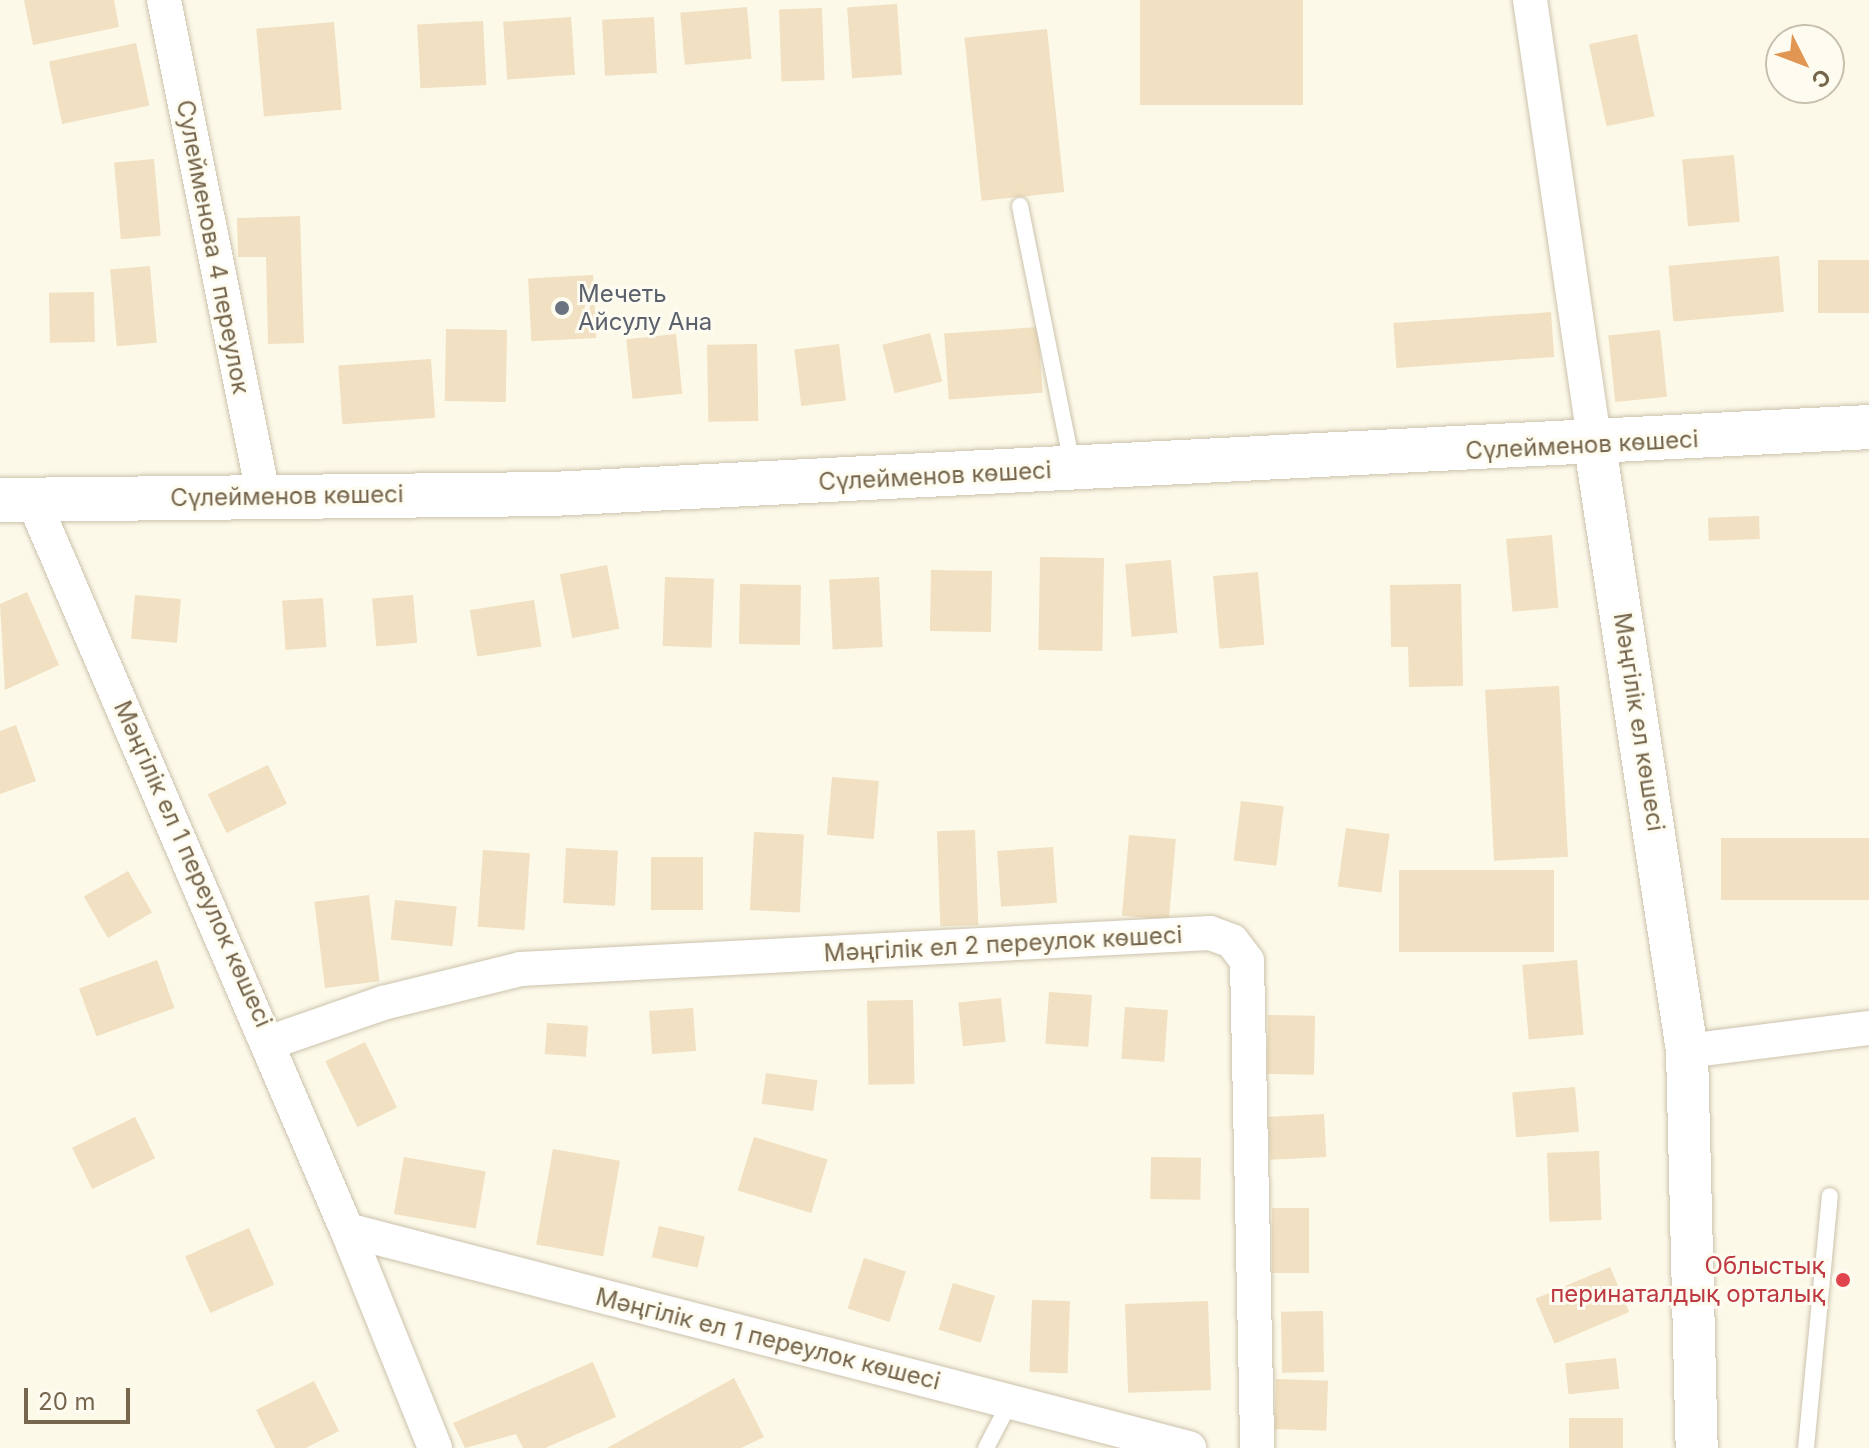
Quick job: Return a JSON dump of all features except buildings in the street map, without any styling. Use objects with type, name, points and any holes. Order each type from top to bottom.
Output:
[{"type":"main road","name":"Сүлейменов көшесі","points":[[16,500],[263,494],[552,494],[1595,446],[1869,427]]},
{"type":"street","name":"Сулейменова 4 переулок","points":[[164,0],[263,494]]},
{"type":"street","name":"Мәңгілік ел көшесі","points":[[1530,0],[1687,1051],[1697,1448]]},
{"type":"street","name":"Мәңгілік ел 1 переулок көшесі","points":[[16,500],[271,1042],[435,1448]]},
{"type":"street","name":"Мәңгілік ел 2 переулок көшесі","points":[[271,1042],[383,1003],[520,969],[1210,933],[1232,941],[1247,961],[1257,1448]]},
{"type":"street","points":[[1687,1051],[1869,1028]]},
{"type":"street","name":"Мәңгілік ел 1 переулок көшесі","points":[[347,1230],[1189,1448]]},
{"type":"lane","points":[[1020,206],[1072,470]]},
{"type":"lane","points":[[1806,1448],[1830,1196]]},
{"type":"lane","points":[[986,1448],[1010,1402]]},
{"type":"place","name":"Мечеть Айсулу Ана","points":[[562,308]]},
{"type":"place","name":"Облыстық перинаталдық орталық","points":[[1843,1280]]}]
